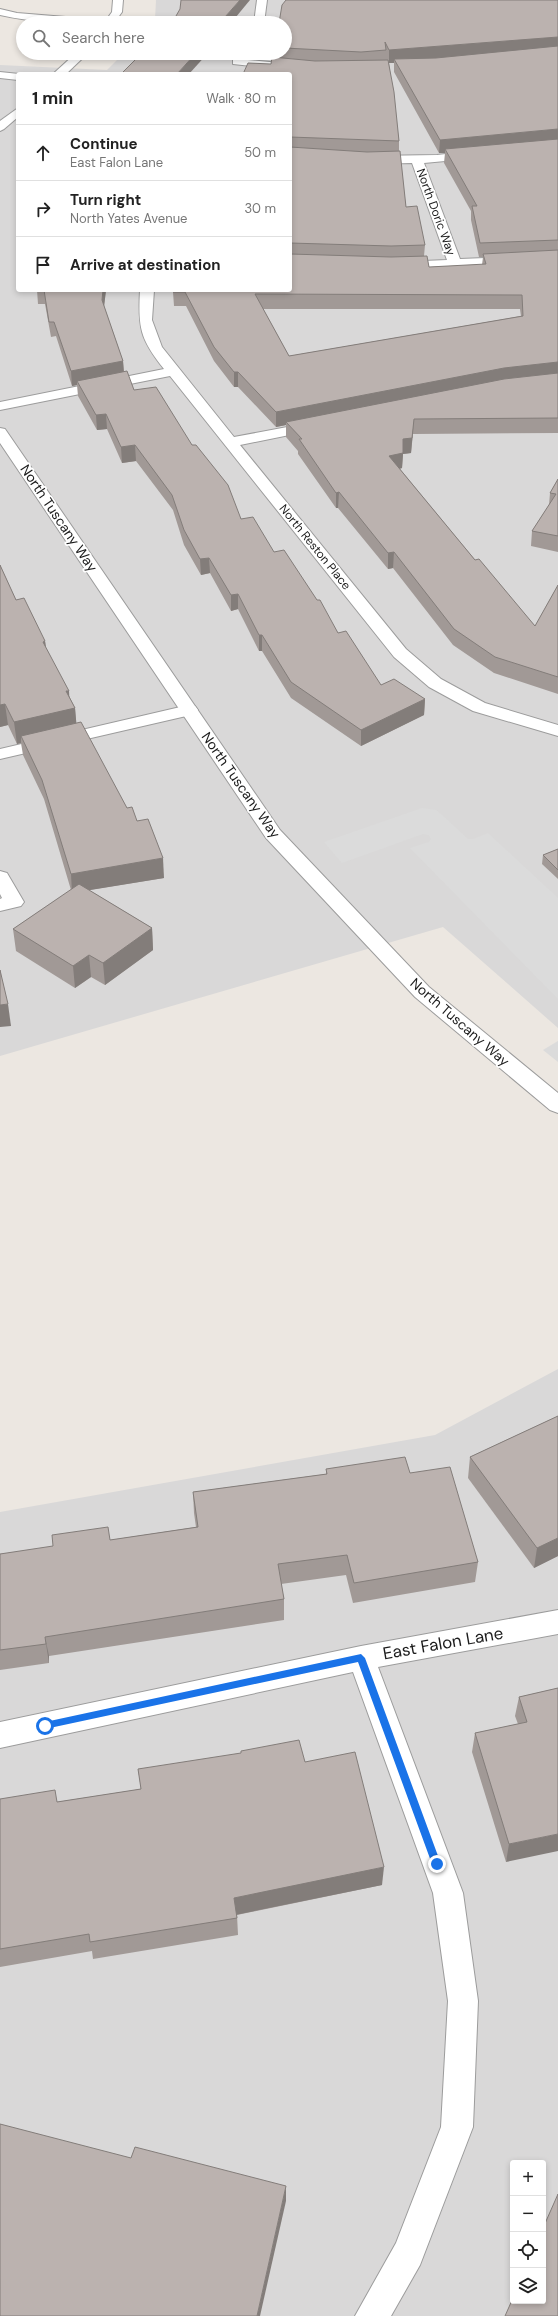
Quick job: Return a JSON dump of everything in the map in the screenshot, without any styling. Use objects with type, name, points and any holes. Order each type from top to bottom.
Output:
[{"type":"street","points":[[114,16],[117,12],[118,0]]},
{"type":"street","points":[[260,16],[262,0]]},
{"type":"street","points":[[0,12],[17,16]]},
{"type":"street","points":[[61,72],[75,60]]},
{"type":"street","points":[[236,62],[293,67]]},
{"type":"street","points":[[0,75],[16,78]]},
{"type":"street","points":[[0,126],[16,112]]},
{"type":"street","points":[[360,160],[417,159],[482,154]]},
{"type":"street","name":"North Doric Way","points":[[417,159],[455,264]]},
{"type":"street","points":[[383,266],[558,259]]},
{"type":"street","name":"North Reston Place","points":[[147,292],[145,320],[155,348],[400,653],[435,684],[479,708],[558,731]]},
{"type":"street","points":[[0,406],[174,371]]},
{"type":"street","points":[[231,442],[324,424]]},
{"type":"street","name":"North Tuscany Way","points":[[0,432],[273,834],[422,992],[558,1105]]},
{"type":"street","points":[[0,754],[189,710]]},
{"type":"street","points":[[0,877],[14,902],[0,905]]},
{"type":"street","name":"East Falon Lane","points":[[0,1735],[361,1658],[558,1622]]},
{"type":"street","points":[[361,1658],[448,1893],[463,2001],[457,2127],[408,2253],[372,2316]]},
{"type":"shaded area","points":[[156,0],[558,0],[558,1028],[443,927],[0,1056],[0,65],[107,70],[117,60],[292,60],[292,16],[155,16]]},
{"type":"shaded area","points":[[422,808],[436,810],[468,839],[473,839],[488,833],[558,898],[558,999],[410,848],[429,842],[431,839],[429,835],[423,834],[342,863],[324,842]]},
{"type":"shaded area","points":[[558,1041],[558,1062],[543,1050]]},
{"type":"shaded area","points":[[558,1369],[558,2316],[0,2316],[0,1512],[435,1435]]},
{"type":"building","points":[[181,0],[240,0],[226,16],[176,16],[180,9]]},
{"type":"building","points":[[286,0],[558,0],[558,37],[389,50],[385,42],[386,50],[361,52],[292,48],[292,16],[280,16],[282,5]]},
{"type":"building","points":[[558,46],[558,129],[440,140],[394,59],[436,58]]},
{"type":"building","points":[[292,59],[315,61],[388,60],[394,92],[399,141],[292,137],[292,72],[244,72],[248,63],[271,64],[272,60]]},
{"type":"building","points":[[135,60],[190,60],[179,72],[123,72]]},
{"type":"building","points":[[558,139],[558,240],[480,243],[472,206],[477,206],[445,149]]},
{"type":"building","points":[[292,147],[367,152],[400,151],[406,207],[417,206],[425,245],[391,246],[292,243]]},
{"type":"building","points":[[558,250],[558,362],[504,368],[276,412],[238,372],[234,372],[214,347],[185,292],[292,292],[292,254],[391,257],[427,256],[429,267],[486,264],[483,254]],"holes":[[[255,294],[522,295],[523,316],[289,356]]]},
{"type":"building","points":[[44,292],[103,292],[102,300],[123,361],[71,371],[54,322],[49,322]]},
{"type":"building","points":[[127,371],[134,390],[156,387],[192,445],[196,445],[228,485],[241,519],[253,517],[274,552],[284,550],[317,600],[320,600],[338,633],[346,631],[381,685],[394,679],[425,699],[361,730],[291,682],[262,635],[259,635],[238,594],[231,595],[209,558],[200,559],[184,530],[172,495],[135,445],[121,447],[106,414],[96,415],[77,381]]},
{"type":"building","points":[[558,373],[558,418],[414,419],[412,438],[403,439],[403,453],[389,456],[475,560],[479,559],[535,626],[558,585],[558,677],[495,657],[454,629],[394,552],[388,553],[339,492],[336,493],[299,439],[302,439],[286,422],[504,379]]},
{"type":"building","points":[[558,479],[558,536],[532,531],[556,494],[550,493]]},
{"type":"building","points":[[0,565],[16,600],[24,598],[45,641],[43,642],[69,691],[66,691],[75,708],[14,722],[5,704],[0,705]]},
{"type":"building","points":[[81,722],[127,808],[132,807],[137,821],[148,819],[163,858],[71,874],[42,780],[21,736]]},
{"type":"building","points":[[558,849],[558,870],[543,855]]},
{"type":"building","points":[[79,884],[152,928],[103,963],[89,955],[73,966],[13,929]]},
{"type":"building","points":[[0,970],[8,1004],[0,1005]]},
{"type":"building","points":[[558,1416],[558,1538],[537,1548],[470,1457]]},
{"type":"building","points":[[405,1457],[410,1473],[450,1467],[478,1562],[354,1583],[347,1555],[278,1564],[284,1599],[45,1637],[46,1644],[0,1650],[0,1554],[53,1546],[52,1535],[108,1527],[110,1540],[198,1527],[193,1492],[327,1474],[326,1469]]},
{"type":"building","points":[[558,1688],[558,1834],[509,1844],[475,1733],[527,1722],[519,1697]]},
{"type":"building","points":[[299,1740],[305,1762],[355,1752],[384,1867],[234,1898],[237,1918],[90,1942],[89,1934],[0,1949],[0,1799],[55,1790],[57,1802],[141,1789],[138,1769],[241,1753],[241,1751]]},
{"type":"building","points":[[0,2124],[131,2158],[135,2147],[286,2186],[257,2316],[0,2316]]},
{"type":"building","points":[[558,2194],[558,2316],[505,2316],[510,2304],[546,2304],[546,2221]]},
{"type":"route","points":[[45,1726],[361,1658],[437,1864]]}]
